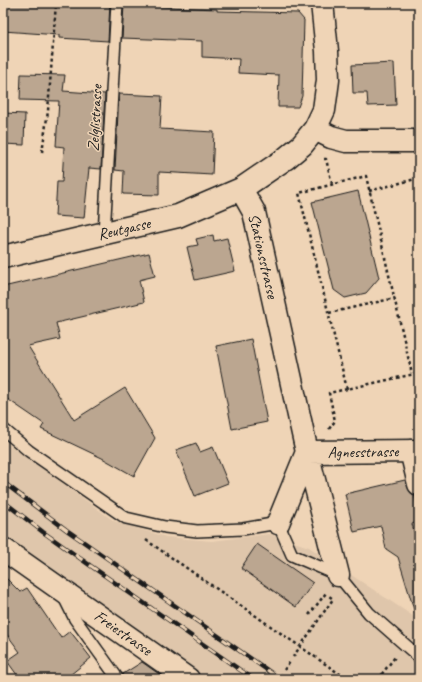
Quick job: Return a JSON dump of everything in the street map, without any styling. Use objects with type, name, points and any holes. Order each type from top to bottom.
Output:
[{"type":"street","points":[[241,189],[285,159],[302,145],[315,129],[324,110],[328,80],[327,51],[322,3]]},
{"type":"street","points":[[315,129],[331,138],[346,141],[419,141]]},
{"type":"street","name":"Reutgasse","points":[[3,257],[178,216],[241,189]]},
{"type":"street","name":"Stationsstrasse","points":[[241,189],[254,212],[307,452],[338,575]]},
{"type":"street","points":[[415,451],[419,484]]},
{"type":"street","name":"Agnesstrasse","points":[[307,452],[415,451]]},
{"type":"street","points":[[278,523],[307,452]]},
{"type":"street","name":"Freiestrasse","points":[[3,549],[188,679]]},
{"type":"lane","name":"Zelglistrasse","points":[[104,234],[116,3]]},
{"type":"lane","points":[[3,429],[29,451],[126,518],[164,527],[197,531],[243,529],[278,523]]},
{"type":"lane","name":"Stationsstrasse","points":[[278,523],[292,555],[338,575],[368,613],[419,657]]},
{"type":"lane","name":"Freiestrasse","points":[[59,588],[75,619],[118,679]]},
{"type":"path","points":[[42,152],[48,111],[56,3]]},
{"type":"path","points":[[328,166],[332,184]]},
{"type":"path","points":[[347,389],[299,193],[366,176],[412,374]]},
{"type":"path","points":[[369,191],[419,178]]},
{"type":"path","points":[[329,314],[395,298]]},
{"type":"path","points":[[328,431],[335,421],[329,393],[419,373]]},
{"type":"path","points":[[126,518],[126,526],[347,679]]},
{"type":"path","points":[[293,657],[333,599],[325,593],[310,615]]},
{"type":"path","points":[[378,679],[403,644]]},
{"type":"path","points":[[284,670],[290,662]]},
{"type":"path","points":[[278,679],[282,674]]},
{"type":"shaded area","points":[[3,440],[114,521],[166,537],[212,541],[269,534],[309,547],[419,620],[419,679],[207,679],[41,563],[3,533]]},
{"type":"building","points":[[3,3],[110,3],[108,41],[59,38],[59,35],[3,31]]},
{"type":"building","points":[[124,5],[217,9],[217,11],[298,13],[304,20],[302,96],[298,107],[278,107],[279,75],[238,73],[239,59],[202,57],[202,41],[122,38]]},
{"type":"building","points":[[394,63],[396,105],[368,106],[367,93],[353,93],[352,65]]},
{"type":"building","points":[[21,74],[65,75],[63,91],[105,94],[101,169],[89,168],[84,218],[55,216],[57,182],[62,182],[64,147],[56,146],[59,101],[20,100]]},
{"type":"building","points":[[119,94],[162,96],[160,129],[214,132],[212,175],[159,172],[159,195],[123,194],[124,171],[115,170]]},
{"type":"building","points":[[3,113],[25,114],[24,145],[3,144]]},
{"type":"building","points":[[358,191],[379,278],[366,293],[345,298],[334,290],[312,202]]},
{"type":"building","points":[[213,235],[214,241],[227,238],[235,271],[195,280],[187,247],[198,245],[196,239]]},
{"type":"building","points":[[149,253],[155,276],[139,280],[144,302],[56,323],[60,339],[28,346],[74,420],[125,388],[155,438],[134,476],[102,458],[41,429],[44,424],[3,396],[3,287]]},
{"type":"building","points":[[251,339],[267,422],[232,429],[216,346]]},
{"type":"building","points":[[196,443],[200,452],[213,447],[228,483],[195,496],[176,450]]},
{"type":"building","points":[[405,480],[410,492],[414,495],[419,511],[419,521],[412,524],[419,548],[419,612],[415,613],[398,557],[386,549],[381,526],[354,532],[345,494]]},
{"type":"building","points":[[257,544],[313,583],[296,607],[241,568]]},
{"type":"building","points":[[3,575],[20,592],[27,588],[61,638],[70,631],[91,658],[65,679],[20,679],[7,661],[20,652],[3,629]]},
{"type":"building","points":[[142,662],[166,679],[125,679],[123,674]]},
{"type":"railway","points":[[3,482],[68,531],[280,679]]},
{"type":"railway","points":[[3,501],[43,532],[253,679]]}]
